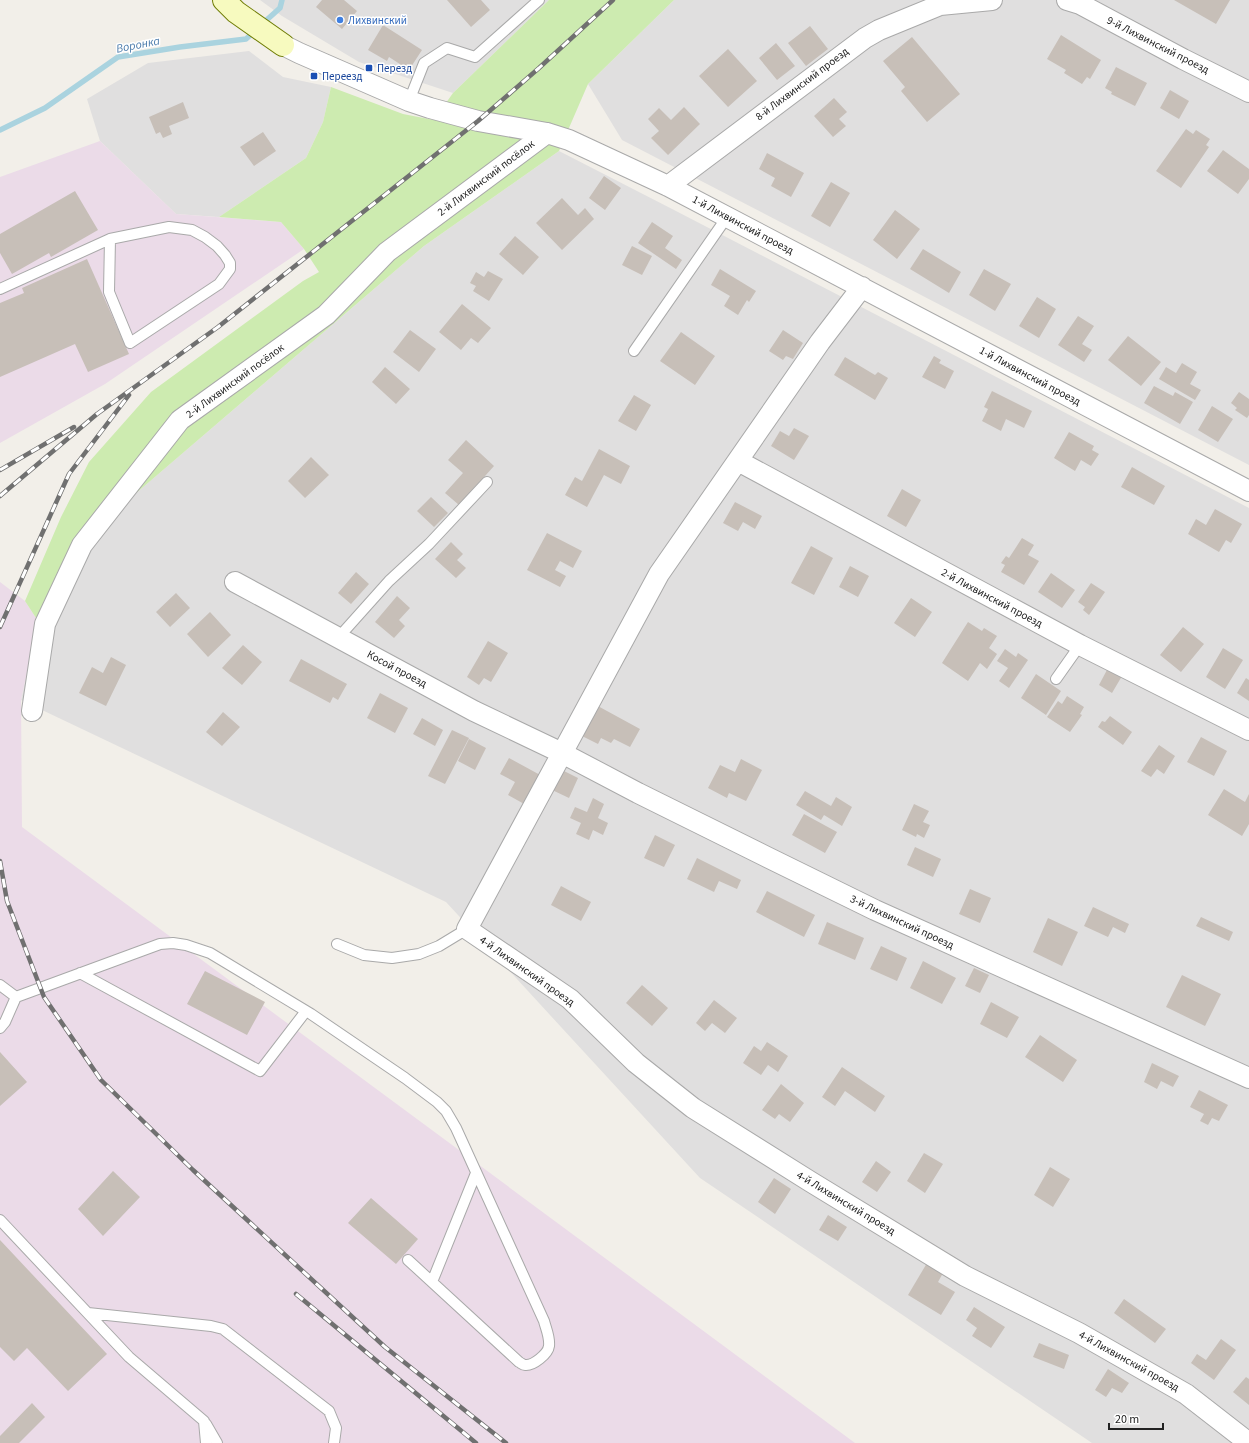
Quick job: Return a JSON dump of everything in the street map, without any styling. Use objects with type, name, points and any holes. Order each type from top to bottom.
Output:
[{"type":"street","points":[[943,3],[992,0]]},
{"type":"street","name":"9-й Лихвинский проезд","points":[[1066,0],[1080,4],[1183,59],[1249,92]]},
{"type":"street","name":"8-й Лихвинский проезд","points":[[668,186],[865,38],[879,30],[943,3]]},
{"type":"street","name":"1-й Лихвинский проезд","points":[[230,6],[283,45],[409,101],[478,121],[547,132],[569,140],[668,186],[1249,490]]},
{"type":"street","name":"2-й Лихвинский посёлок","points":[[32,711],[45,624],[82,545],[180,420],[326,315],[387,252],[547,132]]},
{"type":"street","points":[[467,930],[660,574],[820,342],[862,287]]},
{"type":"street","name":"2-й Лихвинский проезд","points":[[738,461],[1080,645],[1249,730]]},
{"type":"street","name":"Косой проезд","points":[[235,582],[474,711],[562,753]]},
{"type":"street","name":"3-й Лихвинский проезд","points":[[562,753],[638,793],[875,910],[1249,1078]]},
{"type":"street","name":"4-й Лихвинский проезд","points":[[467,930],[570,999],[636,1063],[693,1108],[965,1276],[1079,1333],[1186,1394],[1249,1443]]},
{"type":"lane","points":[[409,101],[424,63],[447,48],[475,57],[539,0]]},
{"type":"lane","points":[[634,351],[727,217]]},
{"type":"lane","points":[[0,289],[110,239],[169,227],[192,230],[205,236],[217,246],[231,265],[230,269],[219,284],[130,344],[109,292],[110,239]]},
{"type":"lane","points":[[338,638],[389,581],[429,544],[486,482]]},
{"type":"lane","points":[[1056,679],[1080,645]]},
{"type":"lane","points":[[337,944],[364,955],[392,958],[419,954],[439,946],[467,930]]},
{"type":"lane","points":[[0,1028],[5,1022],[16,997],[160,944],[179,944],[210,953],[306,1011],[405,1078],[437,1102],[446,1111],[456,1128],[544,1321],[549,1340],[547,1350],[536,1361],[530,1364],[526,1365],[519,1362],[408,1260]]},
{"type":"lane","points":[[80,973],[260,1071],[306,1011]]},
{"type":"lane","points":[[0,985],[16,997]]},
{"type":"lane","points":[[432,1282],[476,1173]]},
{"type":"lane","points":[[0,1220],[129,1357],[204,1421],[216,1443]]},
{"type":"lane","points":[[88,1313],[212,1326],[223,1329],[330,1411],[336,1428],[334,1443]]},
{"type":"lane","points":[[204,1421],[206,1443]]},
{"type":"shaded area","points":[[260,0],[549,0],[453,93],[359,62],[282,16]]},
{"type":"shaded area","points":[[674,0],[1249,0],[1249,465],[622,140],[588,84]]},
{"type":"shaded area","points":[[249,51],[283,77],[331,87],[323,122],[306,158],[219,217],[176,214],[100,141],[87,99],[148,63]]},
{"type":"shaded area","points":[[100,141],[176,214],[281,222],[304,249],[105,384],[0,443],[0,177]]},
{"type":"shaded area","points":[[559,151],[1249,508],[1249,1443],[1092,1443],[700,1178],[446,902],[21,700],[38,621],[71,549],[424,246]]},
{"type":"shaded area","points":[[0,582],[25,601],[38,621],[21,700],[22,827],[855,1443],[0,1443]]},
{"type":"green space","points":[[549,0],[674,0],[588,84],[559,151],[424,246],[71,549],[38,621],[25,601],[61,517],[89,462],[151,392],[303,281],[319,272],[304,249],[281,222],[219,217],[306,158],[323,122],[331,87],[403,114],[434,120],[453,93]]},
{"type":"building","name":"Лихвинский","points":[[322,0],[344,0],[357,11],[342,29],[316,7]]},
{"type":"building","points":[[447,0],[481,0],[490,10],[471,27]]},
{"type":"building","points":[[1174,0],[1230,0],[1216,24]]},
{"type":"building","points":[[383,25],[422,50],[409,70],[389,57],[387,61],[368,50]]},
{"type":"building","points":[[810,26],[828,49],[806,66],[788,43]]},
{"type":"building","points":[[1061,35],[1101,60],[1090,79],[1087,77],[1082,84],[1064,73],[1066,70],[1047,59]]},
{"type":"building","points":[[912,37],[960,94],[927,122],[901,91],[905,87],[883,61]]},
{"type":"building","points":[[776,43],[795,66],[777,80],[759,58]]},
{"type":"building","points":[[728,49],[757,81],[728,107],[699,76]]},
{"type":"building","points":[[1116,67],[1147,83],[1135,106],[1111,94],[1112,92],[1105,88]]},
{"type":"building","points":[[1170,90],[1189,101],[1179,119],[1160,108]]},
{"type":"building","points":[[834,98],[847,112],[839,119],[846,126],[833,137],[814,116]]},
{"type":"building","points":[[183,102],[189,118],[169,126],[172,134],[163,138],[160,132],[156,134],[149,117]]},
{"type":"building","points":[[684,107],[700,124],[668,155],[651,138],[659,131],[648,119],[659,108],[671,120]]},
{"type":"building","points":[[1186,129],[1193,134],[1196,130],[1210,139],[1206,145],[1209,147],[1181,188],[1156,171]]},
{"type":"building","points":[[263,132],[276,151],[254,166],[240,147]]},
{"type":"building","points":[[1223,150],[1249,169],[1249,179],[1238,194],[1207,171]]},
{"type":"building","points":[[767,153],[804,173],[791,197],[771,186],[775,178],[759,169]]},
{"type":"building","points":[[604,176],[621,188],[605,210],[589,198]]},
{"type":"building","points":[[831,182],[850,193],[830,227],[811,216]]},
{"type":"building","points":[[75,191],[98,230],[51,257],[49,253],[12,274],[0,253],[0,234]]},
{"type":"building","points":[[562,198],[578,215],[585,208],[594,219],[562,250],[536,223]]},
{"type":"building","points":[[895,210],[920,229],[897,259],[873,240]]},
{"type":"building","points":[[652,222],[673,236],[665,248],[682,260],[676,269],[638,243]]},
{"type":"building","points":[[515,236],[539,257],[523,275],[499,254]]},
{"type":"building","points":[[632,246],[652,256],[642,275],[622,265]]},
{"type":"building","points":[[923,249],[961,272],[949,293],[910,269]]},
{"type":"building","points":[[87,259],[129,354],[88,372],[75,344],[0,377],[0,303],[24,293],[22,288]]},
{"type":"building","points":[[720,269],[756,291],[749,302],[747,300],[738,315],[724,306],[730,296],[711,285]]},
{"type":"building","points":[[984,269],[1011,284],[995,311],[969,295]]},
{"type":"building","points":[[488,271],[503,279],[489,301],[473,291],[476,286],[470,283],[476,272],[484,277]]},
{"type":"building","points":[[1037,297],[1056,309],[1039,338],[1019,326]]},
{"type":"building","points":[[462,304],[491,328],[478,343],[471,338],[461,350],[439,332]]},
{"type":"building","points":[[1078,316],[1094,326],[1082,344],[1092,350],[1084,362],[1058,345]]},
{"type":"building","points":[[410,330],[436,349],[419,372],[393,352]]},
{"type":"building","points":[[783,330],[803,343],[793,359],[786,356],[783,360],[769,351]]},
{"type":"building","points":[[681,332],[715,356],[695,385],[660,361]]},
{"type":"building","points":[[1128,336],[1161,362],[1141,386],[1108,360]]},
{"type":"building","points":[[934,356],[941,360],[939,363],[954,371],[945,389],[922,377]]},
{"type":"building","points":[[845,357],[875,375],[878,372],[888,378],[875,400],[834,375]]},
{"type":"building","points":[[1182,363],[1197,372],[1190,384],[1201,390],[1195,400],[1159,379],[1166,367],[1176,373]]},
{"type":"building","points":[[385,367],[410,389],[396,404],[372,382]]},
{"type":"building","points":[[1154,386],[1173,396],[1175,392],[1193,402],[1180,424],[1144,403]]},
{"type":"building","points":[[992,391],[1032,411],[1024,428],[1006,419],[1001,431],[982,421],[988,409],[984,407]]},
{"type":"building","points":[[1239,392],[1249,399],[1249,415],[1247,418],[1235,410],[1237,408],[1231,403]]},
{"type":"building","points":[[634,395],[651,405],[636,431],[618,421]]},
{"type":"building","points":[[1212,406],[1233,419],[1218,442],[1198,430]]},
{"type":"building","points":[[794,428],[809,436],[794,460],[771,446],[780,431],[789,436]]},
{"type":"building","points":[[1069,432],[1094,446],[1092,450],[1099,454],[1091,466],[1081,460],[1075,471],[1054,458]]},
{"type":"building","points":[[466,440],[494,466],[459,505],[445,493],[463,473],[448,460]]},
{"type":"building","points":[[599,449],[630,466],[621,484],[604,475],[587,507],[565,495],[575,477],[582,481]]},
{"type":"building","points":[[311,457],[329,475],[305,498],[288,481]]},
{"type":"building","points":[[1132,467],[1165,486],[1154,505],[1121,487]]},
{"type":"building","points":[[902,489],[921,500],[906,527],[887,516]]},
{"type":"building","points":[[431,497],[448,513],[434,527],[417,511]]},
{"type":"building","points":[[735,502],[762,516],[755,529],[743,522],[738,531],[723,523]]},
{"type":"building","points":[[1215,509],[1242,524],[1231,543],[1226,540],[1219,552],[1188,534],[1196,519],[1206,525]]},
{"type":"building","points":[[547,533],[582,551],[573,568],[560,561],[555,570],[566,576],[560,587],[527,570]]},
{"type":"building","points":[[1022,538],[1034,545],[1028,555],[1039,561],[1024,585],[1001,572],[1005,565],[1001,563],[1006,556],[1009,558]]},
{"type":"building","points":[[451,542],[463,554],[457,560],[466,568],[456,578],[435,559]]},
{"type":"building","points":[[811,546],[833,558],[814,595],[791,583]]},
{"type":"building","points":[[850,566],[869,576],[858,597],[839,587]]},
{"type":"building","points":[[356,572],[369,584],[351,604],[338,593]]},
{"type":"building","points":[[1051,573],[1075,590],[1062,608],[1038,592]]},
{"type":"building","points":[[1091,583],[1105,592],[1089,615],[1083,610],[1085,607],[1078,602]]},
{"type":"building","points":[[176,593],[190,608],[170,627],[156,612]]},
{"type":"building","points":[[397,596],[410,608],[399,620],[405,626],[394,638],[375,622]]},
{"type":"building","points":[[911,598],[932,612],[915,637],[894,623]]},
{"type":"building","points":[[210,612],[231,635],[208,657],[187,634]]},
{"type":"building","points":[[968,622],[982,631],[984,628],[997,636],[989,648],[997,654],[987,669],[980,663],[968,681],[942,663]]},
{"type":"building","points":[[1183,627],[1204,644],[1181,672],[1160,655]]},
{"type":"building","points":[[488,641],[508,653],[491,682],[484,678],[479,685],[467,677]]},
{"type":"building","points":[[243,645],[262,662],[242,685],[222,668]]},
{"type":"building","points":[[1223,648],[1243,660],[1225,689],[1206,677]]},
{"type":"building","points":[[1005,649],[1016,657],[1018,653],[1028,660],[1009,688],[999,681],[1008,668],[997,661]]},
{"type":"building","points":[[111,657],[126,665],[106,706],[79,693],[92,667],[103,673]]},
{"type":"building","points":[[301,659],[347,684],[338,700],[333,697],[330,703],[289,681]]},
{"type":"building","points":[[1108,668],[1122,676],[1112,693],[1099,685]]},
{"type":"building","points":[[1036,674],[1061,691],[1046,715],[1021,698]]},
{"type":"building","points":[[1246,678],[1249,680],[1249,701],[1237,693]]},
{"type":"building","points":[[380,693],[408,708],[395,733],[367,718]]},
{"type":"building","points":[[1067,696],[1084,707],[1080,714],[1082,715],[1070,732],[1047,717],[1058,701],[1062,704]]},
{"type":"building","points":[[596,705],[640,729],[630,747],[614,739],[611,743],[601,738],[598,744],[580,735]]},
{"type":"building","points":[[223,712],[240,727],[222,746],[206,732]]},
{"type":"building","points":[[1110,716],[1132,732],[1123,745],[1098,727],[1102,721],[1105,722]]},
{"type":"building","points":[[422,718],[443,730],[435,746],[413,734]]},
{"type":"building","points":[[452,730],[469,738],[445,784],[428,776]]},
{"type":"building","points":[[1201,737],[1227,751],[1214,776],[1187,762]]},
{"type":"building","points":[[469,739],[486,748],[475,770],[458,761]]},
{"type":"building","points":[[1159,745],[1175,756],[1164,774],[1157,769],[1151,777],[1141,771]]},
{"type":"building","points":[[509,758],[542,776],[526,805],[508,795],[515,782],[500,774]]},
{"type":"building","points":[[741,759],[762,770],[746,801],[729,793],[727,798],[708,788],[720,765],[735,772]]},
{"type":"building","points":[[560,769],[578,778],[569,798],[550,789]]},
{"type":"building","points":[[1224,789],[1245,802],[1249,794],[1249,824],[1242,836],[1208,815]]},
{"type":"building","points":[[805,791],[831,806],[836,797],[852,807],[842,826],[824,815],[821,820],[796,805]]},
{"type":"building","points":[[593,798],[604,804],[598,818],[608,823],[603,835],[593,830],[589,840],[576,834],[581,823],[570,818],[575,807],[587,812]]},
{"type":"building","points":[[914,804],[929,811],[923,822],[930,825],[924,838],[917,834],[916,837],[902,830]]},
{"type":"building","points":[[804,814],[837,832],[825,853],[792,835]]},
{"type":"building","points":[[655,835],[675,845],[664,867],[644,858]]},
{"type":"building","points":[[915,847],[941,859],[933,877],[907,865]]},
{"type":"building","points":[[697,858],[741,880],[737,889],[719,881],[714,892],[687,879]]},
{"type":"building","points":[[561,886],[591,902],[581,921],[551,905]]},
{"type":"building","points":[[970,889],[991,898],[980,923],[959,914]]},
{"type":"building","points":[[767,891],[815,915],[804,937],[756,912]]},
{"type":"building","points":[[1093,907],[1129,924],[1125,933],[1113,927],[1108,937],[1084,926]]},
{"type":"building","points":[[1201,917],[1233,932],[1229,941],[1196,926]]},
{"type":"building","points":[[1048,918],[1078,932],[1062,966],[1033,952]]},
{"type":"building","points":[[827,922],[864,938],[855,960],[818,944]]},
{"type":"building","points":[[881,946],[907,958],[897,981],[870,969]]},
{"type":"building","points":[[923,961],[956,978],[942,1004],[910,988]]},
{"type":"building","points":[[974,968],[989,975],[980,993],[965,986]]},
{"type":"building","points":[[205,971],[265,1002],[247,1035],[187,1004]]},
{"type":"building","points":[[1182,975],[1221,994],[1205,1026],[1166,1007]]},
{"type":"building","points":[[642,985],[668,1008],[652,1026],[626,1003]]},
{"type":"building","points":[[714,1000],[737,1018],[725,1033],[712,1023],[705,1031],[696,1023]]},
{"type":"building","points":[[991,1002],[1019,1017],[1007,1038],[980,1024]]},
{"type":"building","points":[[1040,1035],[1077,1060],[1063,1082],[1025,1057]]},
{"type":"building","points":[[767,1042],[788,1056],[778,1072],[768,1065],[761,1075],[743,1063],[754,1046],[761,1051]]},
{"type":"building","points":[[0,1052],[27,1082],[0,1106]]},
{"type":"building","points":[[1152,1063],[1179,1076],[1173,1087],[1161,1081],[1157,1089],[1144,1082]]},
{"type":"building","points":[[842,1067],[885,1096],[875,1112],[845,1091],[835,1106],[822,1097]]},
{"type":"building","points":[[781,1084],[804,1103],[790,1122],[779,1114],[775,1119],[762,1110]]},
{"type":"building","points":[[1199,1090],[1228,1105],[1219,1121],[1212,1118],[1208,1125],[1200,1121],[1204,1114],[1190,1107]]},
{"type":"building","points":[[924,1153],[943,1164],[925,1193],[907,1181]]},
{"type":"building","points":[[876,1161],[891,1172],[877,1192],[862,1182]]},
{"type":"building","points":[[1050,1167],[1070,1179],[1053,1207],[1034,1195]]},
{"type":"building","points":[[113,1171],[140,1197],[103,1236],[78,1209]]},
{"type":"building","points":[[774,1178],[791,1189],[775,1214],[758,1202]]},
{"type":"building","points":[[371,1198],[418,1239],[396,1264],[348,1223]]},
{"type":"building","points":[[828,1215],[847,1227],[838,1241],[819,1230]]},
{"type":"building","points":[[0,1240],[107,1354],[68,1391],[27,1348],[14,1361],[0,1347]]},
{"type":"building","points":[[927,1263],[943,1273],[938,1282],[955,1292],[941,1315],[908,1295]]},
{"type":"building","points":[[1124,1299],[1166,1329],[1155,1343],[1114,1313]]},
{"type":"building","points":[[974,1307],[1005,1327],[991,1348],[972,1336],[977,1328],[966,1320]]},
{"type":"building","points":[[1221,1339],[1236,1350],[1214,1380],[1191,1363],[1197,1354],[1206,1360]]},
{"type":"building","points":[[1039,1343],[1069,1355],[1064,1369],[1033,1357]]},
{"type":"building","points":[[1108,1369],[1129,1383],[1122,1393],[1112,1388],[1106,1397],[1095,1390]]},
{"type":"building","points":[[1246,1377],[1249,1379],[1249,1405],[1233,1392]]},
{"type":"building","points":[[32,1403],[45,1417],[19,1443],[0,1443],[0,1436]]},
{"type":"waterway","name":"Воронка","points":[[261,25],[280,8],[282,0]]},
{"type":"waterway","name":"Воронка","points":[[0,130],[45,108],[118,57],[180,47],[246,39],[255,31]]},
{"type":"railway","points":[[0,496],[97,414],[218,327],[478,121],[539,68],[613,0]]},
{"type":"railway","points":[[0,627],[69,474],[129,395]]},
{"type":"railway","points":[[0,470],[74,427]]},
{"type":"railway","points":[[0,861],[7,901],[44,997],[101,1080],[193,1170],[385,1347],[506,1443]]},
{"type":"railway","points":[[296,1294],[476,1443]]},
{"type":"place","name":"Лихвинский","points":[[340,20]]},
{"type":"place","name":"Перезд","points":[[369,68]]},
{"type":"place","name":"Переезд","points":[[314,76]]}]
